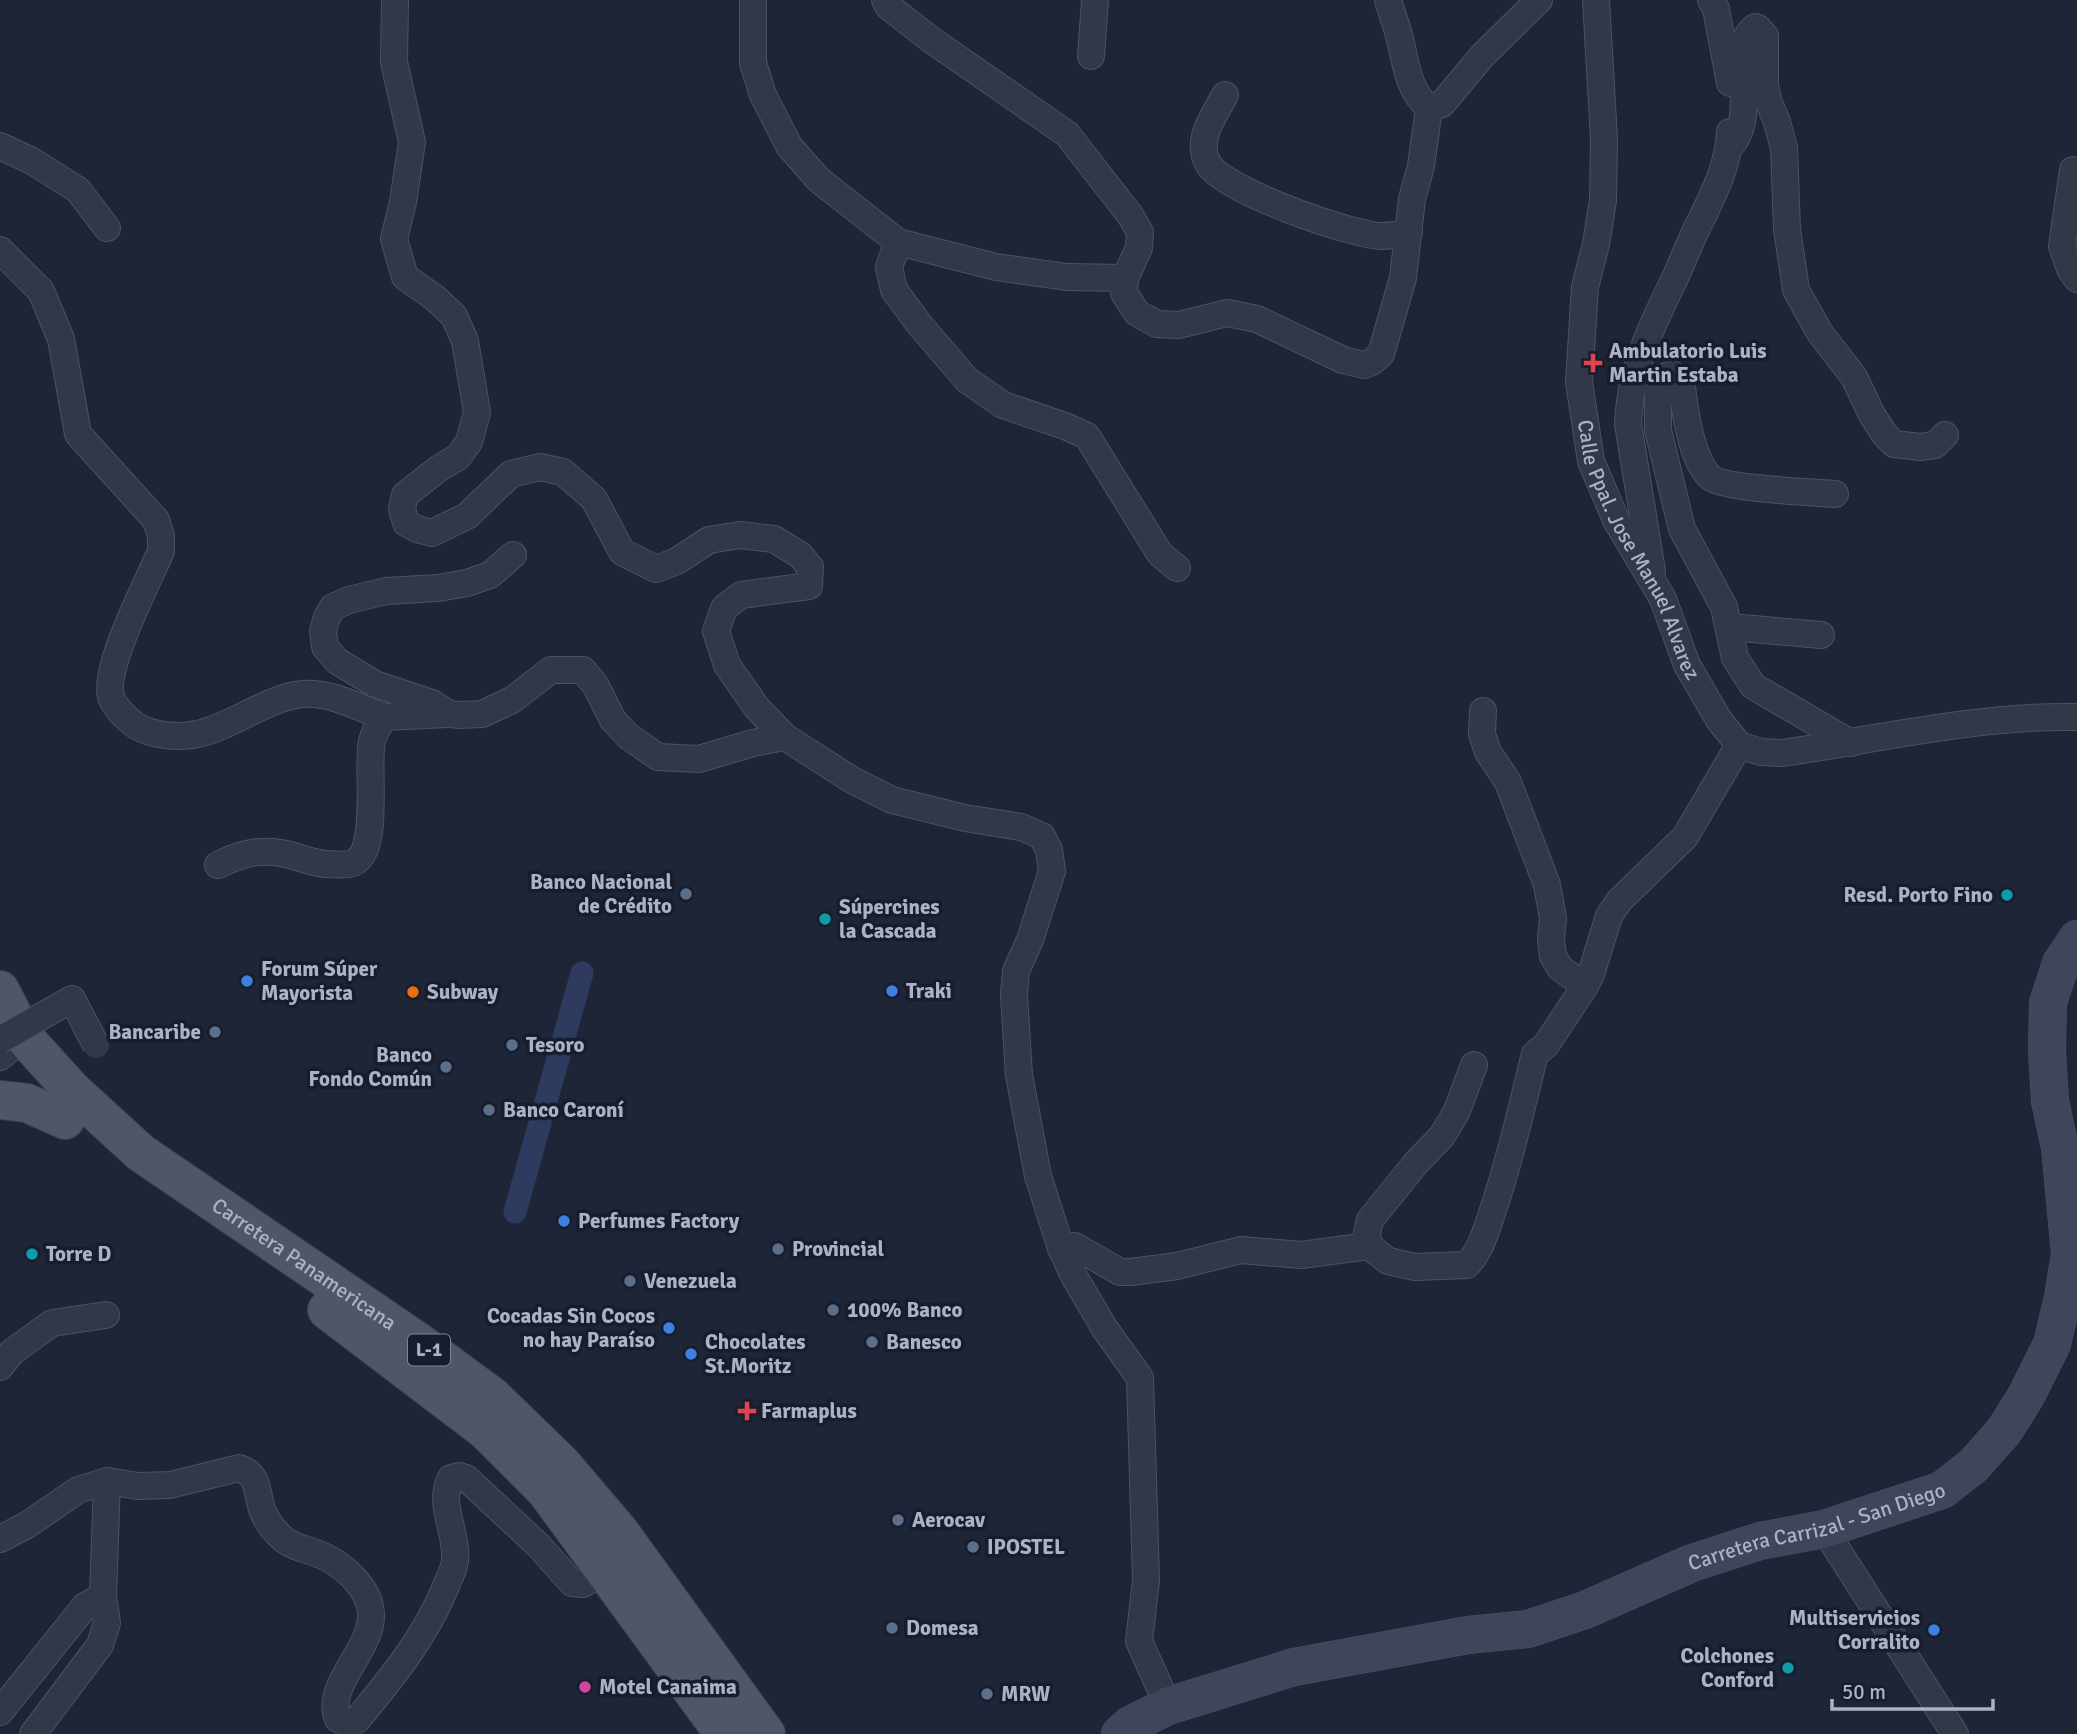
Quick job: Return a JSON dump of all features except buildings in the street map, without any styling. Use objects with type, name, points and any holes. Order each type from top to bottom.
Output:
[{"type":"main road","name":"Carretera Panamericana","points":[[0,990],[4,1048],[68,1104],[420,1343],[492,1396],[562,1464],[619,1531],[766,1734]]},
{"type":"main road","name":"L-1","points":[[0,1100],[68,1104]]},
{"type":"main road","name":"Carretera Panamericana","points":[[68,1104],[126,1176],[328,1311],[485,1430],[546,1491],[724,1734]]},
{"type":"street","points":[[395,0],[394,62],[412,142],[394,239],[405,277],[435,298],[454,316],[465,341],[477,412],[469,442],[458,457],[405,495],[402,509],[406,523],[432,533],[467,516],[512,474],[540,467],[563,472],[594,499],[622,552],[656,569],[677,561],[709,540],[740,536],[774,539],[800,555],[810,567],[809,586],[741,595],[724,608],[716,631],[727,665],[757,708],[785,737],[852,780],[891,800],[965,818],[1021,827],[1042,836],[1049,850],[1052,871],[1034,928],[1016,971],[1014,995],[1022,1088],[1038,1176],[1060,1248],[1074,1279],[1140,1378],[1146,1580],[1139,1642],[1168,1706]]},
{"type":"street","points":[[753,0],[753,63],[763,95],[789,146],[819,180],[898,242],[996,267],[1067,277],[1125,278]]},
{"type":"street","points":[[885,0],[888,6],[930,39],[1067,134],[1130,215],[1140,232],[1139,247],[1125,278],[1124,293],[1136,313],[1157,324],[1179,325],[1227,313],[1257,319],[1343,360],[1364,365],[1372,362],[1381,354],[1402,278],[1412,199],[1421,166],[1429,108]]},
{"type":"street","points":[[1091,56],[1096,0]]},
{"type":"street","points":[[1388,0],[1399,34],[1405,67],[1417,99],[1429,108]]},
{"type":"street","points":[[1429,108],[1442,104],[1483,55],[1539,0]]},
{"type":"street","name":"Calle Ppal. Jose Manuel Alvarez","points":[[1596,0],[1604,139],[1603,200],[1585,287],[1579,382],[1591,461],[1616,520],[1663,599],[1687,664],[1719,720],[1739,745]]},
{"type":"street","points":[[1654,585],[1628,424],[1629,399],[1639,355],[1718,189],[1730,148],[1732,103],[1727,57],[1716,9],[1711,0]]},
{"type":"street","points":[[1730,148],[1738,139],[1745,107],[1745,37],[1758,27],[1765,36],[1765,85],[1768,100],[1784,148],[1787,229],[1797,290],[1820,333],[1854,377],[1871,415],[1885,436],[1894,444],[1920,447],[1934,445],[1945,435]]},
{"type":"street","points":[[1225,95],[1205,131],[1205,148],[1210,166],[1234,184],[1344,230],[1384,236],[1409,232]]},
{"type":"street","points":[[0,146],[32,161],[78,190],[107,228]]},
{"type":"street","points":[[2073,170],[2062,246],[2070,269],[2077,279]]},
{"type":"street","points":[[898,242],[889,267],[894,290],[919,324],[967,380],[1003,405],[1087,436],[1160,554],[1177,568]]},
{"type":"street","points":[[0,250],[41,291],[61,339],[78,434],[156,520],[161,536],[161,551],[116,657],[110,681],[112,698],[125,717],[144,730],[167,735],[198,734],[301,694],[320,694],[384,717],[482,714],[512,700],[551,670],[583,670],[596,686],[613,720],[628,736],[658,757],[699,759],[753,743],[785,737]]},
{"type":"street","points":[[1835,494],[1740,485],[1711,478],[1701,463],[1685,417],[1681,378],[1672,374],[1662,379],[1658,388],[1658,430],[1682,529],[1719,598],[1730,627],[1735,658],[1753,686],[1852,743]]},
{"type":"street","points":[[449,714],[432,703],[375,684],[337,661],[325,648],[323,631],[327,617],[333,607],[348,600],[386,591],[438,588],[490,575],[513,555]]},
{"type":"street","points":[[1730,627],[1821,635]]},
{"type":"street","points":[[1483,711],[1482,734],[1488,752],[1508,782],[1547,885],[1553,918],[1553,957],[1560,968],[1585,986]]},
{"type":"street","points":[[1474,1065],[1456,1113],[1442,1136],[1416,1163],[1370,1220],[1367,1233],[1369,1246],[1388,1261],[1415,1267],[1467,1265],[1474,1258],[1485,1235],[1503,1179],[1535,1054],[1546,1045],[1585,986],[1609,916],[1619,901],[1685,837],[1739,745],[1761,752],[1782,753],[1984,722],[2040,716],[2077,717]]},
{"type":"street","points":[[218,865],[253,852],[280,852],[323,864],[352,864],[361,857],[368,840],[371,816],[370,758],[373,738],[384,717]]},
{"type":"street","name":"Carretera Carrizal - San Diego","points":[[1120,1734],[1130,1725],[1168,1706],[1294,1667],[1454,1637],[1528,1629],[1585,1610],[1692,1563],[1760,1541],[1824,1529],[1942,1490],[1973,1466],[2026,1396],[2052,1344],[2070,1254],[2060,1148],[2050,1101],[2046,1051],[2048,1003],[2061,963],[2077,939]]},
{"type":"street","points":[[4,1048],[72,999],[96,1045]]},
{"type":"street","points":[[1060,1248],[1075,1246],[1120,1272],[1130,1272],[1177,1266],[1241,1250],[1301,1255],[1369,1246]]},
{"type":"street","points":[[0,1367],[12,1352],[52,1323],[106,1315]]},
{"type":"street","points":[[0,1539],[27,1525],[78,1490],[107,1481],[138,1486],[170,1485],[239,1468],[248,1471],[253,1477],[263,1513],[279,1536],[300,1549],[317,1553],[337,1564],[353,1577],[367,1597],[371,1627],[336,1697],[334,1710],[338,1719],[348,1724],[357,1720],[398,1670],[440,1602],[455,1563],[455,1540],[445,1489],[451,1478],[466,1478],[538,1545],[572,1583],[583,1584],[605,1571]]},
{"type":"street","points":[[33,1734],[100,1645],[107,1623],[103,1596],[107,1481]]},
{"type":"street","points":[[1824,1529],[1955,1734]]},
{"type":"street","points":[[0,1712],[85,1606],[103,1596]]},
{"type":"waterway","points":[[515,1212],[582,973]]},
{"type":"place","name":"Ambulatorio Luis Martin Estaba","points":[[1593,363]]},
{"type":"place","name":"Banco Nacional de Crédito","points":[[686,894]]},
{"type":"place","name":"Resd. Porto Fino","points":[[2007,895]]},
{"type":"place","name":"Súpercines la Cascada","points":[[825,919]]},
{"type":"place","name":"Forum Súper Mayorista","points":[[247,981]]},
{"type":"place","name":"Traki","points":[[892,991]]},
{"type":"place","name":"Subway","points":[[413,992]]},
{"type":"place","name":"Bancaribe","points":[[215,1032]]},
{"type":"place","name":"Tesoro","points":[[512,1045]]},
{"type":"place","name":"Banco Fondo Común","points":[[446,1067]]},
{"type":"place","name":"Banco Caroní","points":[[489,1110]]},
{"type":"place","name":"Perfumes Factory","points":[[564,1221]]},
{"type":"place","name":"Provincial","points":[[778,1249]]},
{"type":"place","name":"Torre D","points":[[32,1254]]},
{"type":"place","name":"Venezuela","points":[[630,1281]]},
{"type":"place","name":"100% Banco","points":[[833,1310]]},
{"type":"place","name":"Cocadas Sin Cocos no hay Paraíso","points":[[669,1328]]},
{"type":"place","name":"Banesco","points":[[872,1342]]},
{"type":"place","name":"Chocolates St.Moritz","points":[[691,1354]]},
{"type":"place","name":"Farmaplus","points":[[747,1411]]},
{"type":"place","name":"Aerocav","points":[[898,1520]]},
{"type":"place","name":"IPOSTEL","points":[[973,1547]]},
{"type":"place","name":"Domesa","points":[[892,1628]]},
{"type":"place","name":"Multiservicios Corralito","points":[[1934,1630]]},
{"type":"place","name":"Colchones Conford","points":[[1788,1668]]},
{"type":"place","name":"Motel Canaima","points":[[585,1687]]},
{"type":"place","name":"MRW","points":[[987,1694]]}]
